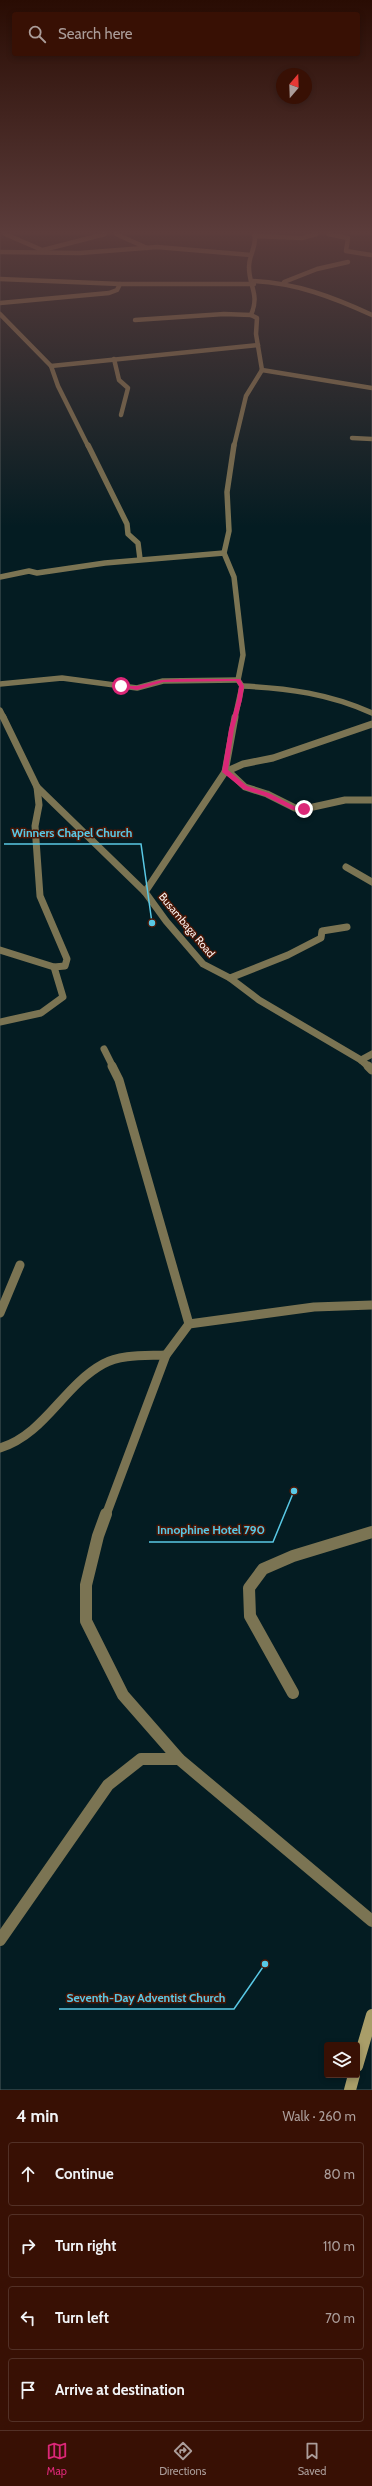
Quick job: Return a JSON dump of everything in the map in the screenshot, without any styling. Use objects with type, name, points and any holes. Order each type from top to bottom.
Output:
[{"type":"main road","points":[[360,2056],[372,2015]]},
{"type":"main road","points":[[350,2090],[353,2078]]},
{"type":"street","points":[[17,332],[51,366],[58,386],[127,524],[128,534],[138,543],[140,559]]},
{"type":"street","points":[[145,892],[226,772],[242,686],[238,680],[243,655],[234,577],[224,553],[229,531],[227,492],[234,447],[246,396],[262,370],[258,332]]},
{"type":"street","points":[[51,366],[258,345]]},
{"type":"street","points":[[114,359],[119,380],[128,388],[128,394],[121,415]]},
{"type":"street","points":[[262,370],[372,388]]},
{"type":"street","points":[[352,438],[372,439]]},
{"type":"street","points":[[0,577],[29,571],[37,573],[140,559],[224,553]]},
{"type":"street","points":[[0,684],[62,678],[137,688],[162,681],[238,680]]},
{"type":"street","points":[[242,686],[310,691],[350,701],[372,713]]},
{"type":"street","name":"Busambaga Road","points":[[0,710],[3,725],[37,787],[145,892],[166,921],[204,964],[230,978],[259,1000],[361,1060],[372,1070]]},
{"type":"street","points":[[226,772],[243,764],[273,758],[372,724]]},
{"type":"street","points":[[226,772],[245,787],[267,794],[295,808],[304,809],[345,800],[372,800]]},
{"type":"street","points":[[0,950],[54,967],[65,966],[67,959],[40,896],[35,826],[39,805],[37,787]]},
{"type":"street","points":[[346,867],[372,882]]},
{"type":"street","points":[[230,978],[288,955],[322,938],[322,931],[347,927]]},
{"type":"street","points":[[0,1022],[42,1015],[55,1006],[63,996],[54,967]]},
{"type":"street","points":[[104,1049],[121,1088],[189,1324]]},
{"type":"street","points":[[361,1060],[372,1054]]},
{"type":"street","points":[[0,1313],[20,1265]]},
{"type":"street","points":[[372,1306],[314,1307],[189,1324],[166,1355],[98,1536],[86,1584],[86,1620],[123,1695],[179,1759],[372,1921]]},
{"type":"street","points":[[0,1448],[10,1447],[38,1424],[70,1391],[103,1364],[134,1356],[166,1355]]},
{"type":"street","points":[[293,1693],[250,1616],[249,1588],[263,1569],[293,1556],[372,1532]]},
{"type":"street","points":[[0,1940],[108,1785],[142,1759],[179,1759]]},
{"type":"water","points":[[0,332],[372,332],[372,2090],[0,2090]]},
{"type":"place","name":"Winners Chapel Church","points":[[152,923]]},
{"type":"place","name":"Innophine Hotel 790","points":[[294,1491]]},
{"type":"place","name":"Seventh-Day Adventist Church","points":[[265,1964]]},
{"type":"route","points":[[121,686],[137,688],[149,686],[162,681],[179,680],[238,680],[242,686],[240,700],[232,729],[225,772],[228,772],[245,787],[267,794],[295,808],[304,809]]}]
